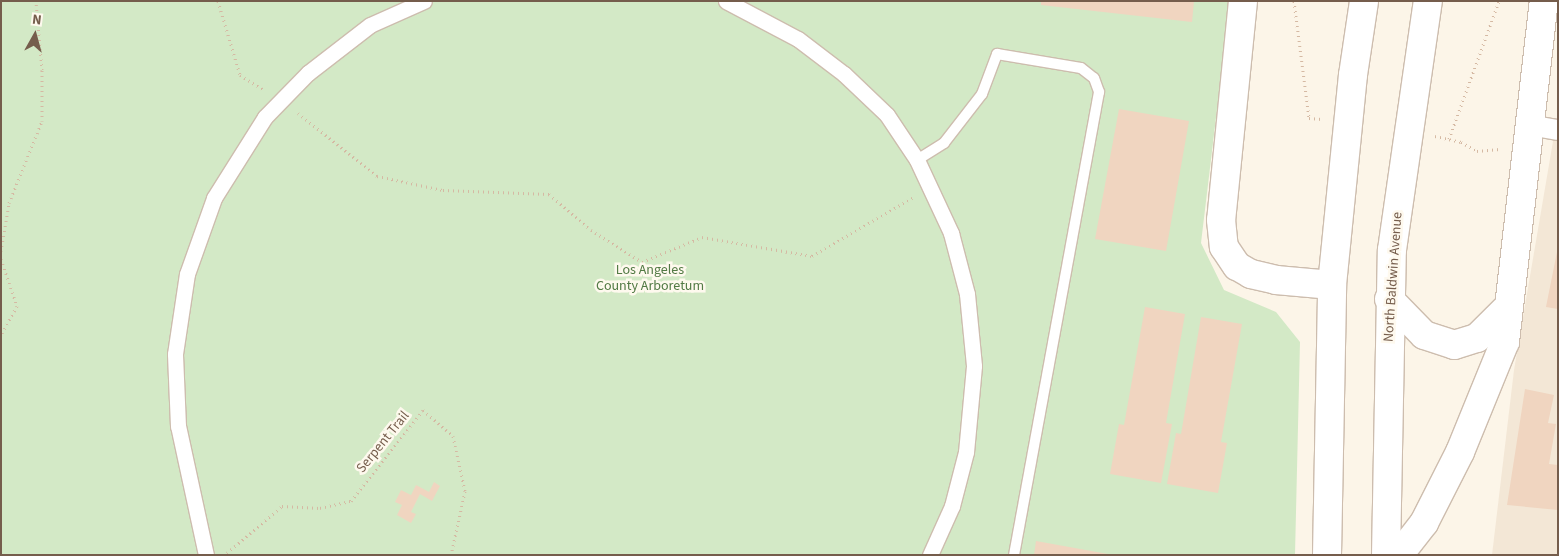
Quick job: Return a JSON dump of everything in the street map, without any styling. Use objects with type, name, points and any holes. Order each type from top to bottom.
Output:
[{"type":"main road","points":[[1243,1],[1220,220],[1224,247],[1237,266],[1251,274],[1276,280],[1332,286]]},
{"type":"main road","points":[[1327,555],[1332,286],[1353,75],[1364,1]]},
{"type":"main road","name":"North Baldwin Avenue","points":[[1386,555],[1389,299],[1398,202],[1428,1]]},
{"type":"main road","points":[[1400,555],[1424,523],[1484,396],[1505,342],[1506,308],[1544,1]]},
{"type":"main road","points":[[1389,299],[1424,335],[1454,346],[1477,338],[1506,308]]},
{"type":"street","points":[[206,555],[178,426],[175,354],[187,274],[214,198],[265,117],[308,73],[370,25],[424,1]]},
{"type":"street","points":[[726,1],[798,39],[844,74],[887,115],[917,160],[951,233],[967,294],[974,366],[966,452],[952,506],[930,555]]},
{"type":"street","points":[[1529,125],[1558,130]]},
{"type":"lane","points":[[917,160],[944,143],[982,94],[997,54],[1081,68],[1094,78],[1099,92],[1014,555]]},
{"type":"path","points":[[1,251],[9,203],[42,122],[42,70],[36,1]]},
{"type":"path","points":[[218,1],[240,75],[281,101],[377,176],[443,190],[549,194],[591,230],[642,262],[702,237],[812,256],[930,187]]},
{"type":"path","points":[[1294,1],[1309,118],[1325,120]]},
{"type":"path","points":[[1450,139],[1499,1]]},
{"type":"path","points":[[1434,136],[1450,139],[1477,151],[1504,149]]},
{"type":"path","points":[[1,259],[18,306],[1,335]]},
{"type":"path","name":"Serpent Trail","points":[[224,555],[282,506],[320,508],[351,500],[423,410],[453,436],[465,491],[451,555]]},
{"type":"shaded area","points":[[1558,112],[1558,555],[1492,555],[1514,370]]},
{"type":"green space","name":"Los Angeles County Arboretum","points":[[1,1],[1230,1],[1201,243],[1224,290],[1276,312],[1300,342],[1295,555],[1,555]]},
{"type":"building","points":[[1041,1],[1194,1],[1192,22],[1041,5]]},
{"type":"building","points":[[1119,109],[1189,121],[1166,251],[1095,239]]},
{"type":"building","points":[[1558,247],[1558,309],[1546,307]]},
{"type":"building","points":[[1145,307],[1185,314],[1166,423],[1172,424],[1161,483],[1110,474],[1119,424],[1124,425]]},
{"type":"building","points":[[1201,317],[1242,324],[1221,442],[1227,443],[1218,493],[1167,484],[1176,433],[1181,434]]},
{"type":"building","points":[[1525,389],[1554,395],[1548,423],[1556,424],[1549,464],[1558,465],[1558,510],[1507,505]]},
{"type":"building","points":[[434,482],[440,486],[432,501],[420,494],[411,512],[416,514],[411,523],[397,515],[402,505],[395,502],[401,490],[411,495],[416,485],[429,492]]},
{"type":"building","points":[[1036,541],[1108,554],[1108,555],[1034,555]]}]
